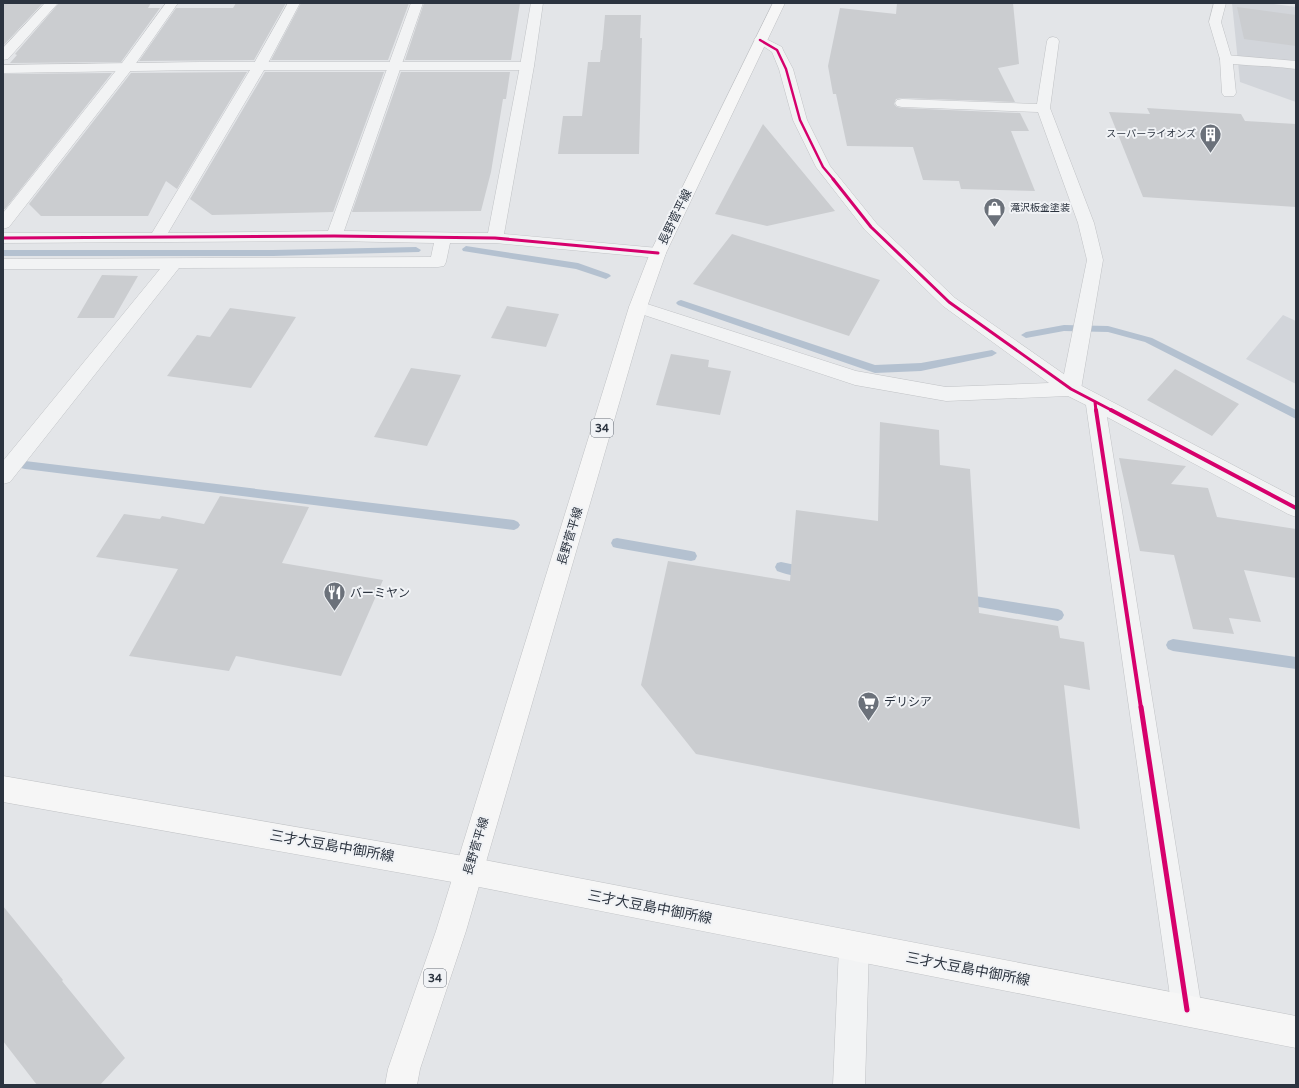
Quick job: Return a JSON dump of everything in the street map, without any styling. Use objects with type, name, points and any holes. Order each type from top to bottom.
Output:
[{"type":"main road","name":"長野菅平線","points":[[401,1085],[404,1069],[451,931],[638,307],[658,253],[779,3]]},
{"type":"main road","name":"三才大豆島中御所線","points":[[3,789],[469,871],[1296,1032]]},
{"type":"street","points":[[3,56],[52,3]]},
{"type":"street","points":[[3,224],[127,66],[172,3]]},
{"type":"street","points":[[157,238],[260,65],[294,3]]},
{"type":"street","points":[[334,236],[417,3]]},
{"type":"street","points":[[495,238],[527,66],[537,3]]},
{"type":"street","points":[[1220,3],[1215,22],[1226,59],[1229,93]]},
{"type":"street","points":[[760,40],[777,50],[786,69],[800,120],[823,167],[871,227],[949,302],[1071,389],[1296,508]]},
{"type":"street","points":[[1053,41],[1042,108],[1086,224],[1095,260],[1071,389]]},
{"type":"street","points":[[1226,59],[1296,65]]},
{"type":"street","points":[[3,69],[260,65],[527,66]]},
{"type":"street","points":[[902,103],[1042,108]]},
{"type":"street","points":[[3,238],[334,236],[495,238],[658,253]]},
{"type":"street","points":[[3,264],[438,262],[443,238]]},
{"type":"street","points":[[3,476],[174,263]]},
{"type":"street","points":[[638,307],[855,378],[946,394],[1071,389]]},
{"type":"street","points":[[1095,402],[1187,1010]]},
{"type":"street","points":[[849,1085],[854,947]]},
{"type":"shaded area","points":[[1232,3],[1266,3],[1296,7],[1296,102],[1240,82]]},
{"type":"shaded area","points":[[1283,315],[1296,321],[1296,384],[1246,359]]},
{"type":"building","points":[[3,3],[43,3],[3,46]]},
{"type":"building","points":[[59,3],[151,3],[148,8],[160,8],[121,62],[10,63],[17,55],[15,54]]},
{"type":"building","points":[[236,3],[286,3],[254,60],[139,61],[176,8],[233,8]]},
{"type":"building","points":[[301,3],[409,3],[388,60],[271,60]]},
{"type":"building","points":[[424,3],[520,3],[511,60],[405,60]]},
{"type":"building","points":[[897,3],[1013,3],[1019,64],[998,68],[1015,102],[902,98],[896,99],[894,104],[897,107],[902,108],[1020,113],[1029,131],[1011,131],[1035,191],[961,189],[959,181],[923,180],[913,147],[847,146],[836,94],[833,94],[828,66],[840,8],[896,14]]},
{"type":"building","points":[[1237,7],[1296,15],[1296,46],[1244,39]]},
{"type":"building","points":[[605,15],[641,15],[640,38],[642,38],[639,154],[558,154],[563,116],[582,116],[588,62],[600,62]]},
{"type":"building","points":[[247,72],[177,189],[166,181],[148,216],[41,216],[29,204],[131,73]]},
{"type":"building","points":[[265,72],[384,72],[333,212],[212,215],[190,199]]},
{"type":"building","points":[[401,72],[510,72],[506,99],[503,99],[491,172],[481,211],[352,212]]},
{"type":"building","points":[[112,73],[5,209],[3,209],[3,74]]},
{"type":"building","name":"スーパーライオンズ","points":[[1147,108],[1241,114],[1245,121],[1296,124],[1296,207],[1143,197],[1109,112],[1150,114]]},
{"type":"building","points":[[763,124],[835,211],[767,226],[715,214]]},
{"type":"building","points":[[732,234],[880,280],[849,336],[693,284]]},
{"type":"building","points":[[102,275],[138,276],[114,318],[77,318]]},
{"type":"building","points":[[507,306],[559,314],[546,347],[491,338]]},
{"type":"building","points":[[230,308],[296,317],[251,388],[167,376],[197,335],[210,337]]},
{"type":"building","points":[[671,354],[709,360],[708,367],[731,371],[720,415],[656,405]]},
{"type":"building","points":[[411,368],[461,375],[427,446],[374,437]]},
{"type":"building","points":[[1175,369],[1239,404],[1212,436],[1147,400]]},
{"type":"building","name":"デリシア","points":[[880,422],[939,430],[940,465],[970,469],[979,613],[1058,626],[1060,638],[1084,642],[1090,690],[1064,685],[1080,829],[696,754],[641,685],[668,561],[790,581],[796,510],[878,521]]},
{"type":"building","points":[[1119,458],[1186,466],[1171,484],[1208,488],[1217,517],[1296,529],[1296,578],[1244,570],[1261,622],[1229,618],[1234,634],[1193,629],[1174,555],[1140,551]]},
{"type":"building","points":[[220,496],[309,507],[282,563],[383,580],[341,676],[236,656],[229,671],[129,656],[178,569],[96,557],[124,514],[160,519],[162,516],[204,524]]},
{"type":"building","points":[[3,906],[125,1058],[100,1085],[37,1085],[3,1041]]},
{"type":"waterway","points":[[466,249],[578,266],[606,276]]},
{"type":"waterway","points":[[3,253],[273,253],[416,250]]},
{"type":"waterway","points":[[681,303],[875,369],[921,367],[992,353]]},
{"type":"waterway","points":[[1026,335],[1064,328],[1108,329],[1148,340],[1296,415]]},
{"type":"waterway","points":[[25,465],[514,525]]},
{"type":"waterway","points":[[617,543],[691,556]]},
{"type":"waterway","points":[[781,567],[806,572]]},
{"type":"waterway","points":[[962,599],[1058,615]]},
{"type":"waterway","points":[[1173,645],[1296,663]]},
{"type":"cycle path","points":[[760,40],[777,50],[786,69],[800,120],[823,167],[871,227],[949,302],[1071,389],[1296,508]]},
{"type":"cycle path","points":[[3,238],[334,236],[495,238],[658,253]]},
{"type":"cycle path","points":[[1095,402],[1187,1010]]},
{"type":"place","name":"スーパーライオンズ","points":[[1211,154]]},
{"type":"place","name":"滝沢板金塗装","points":[[995,228]]},
{"type":"place","name":"バーミヤン","points":[[334,612]]},
{"type":"place","name":"デリシア","points":[[869,722]]}]
